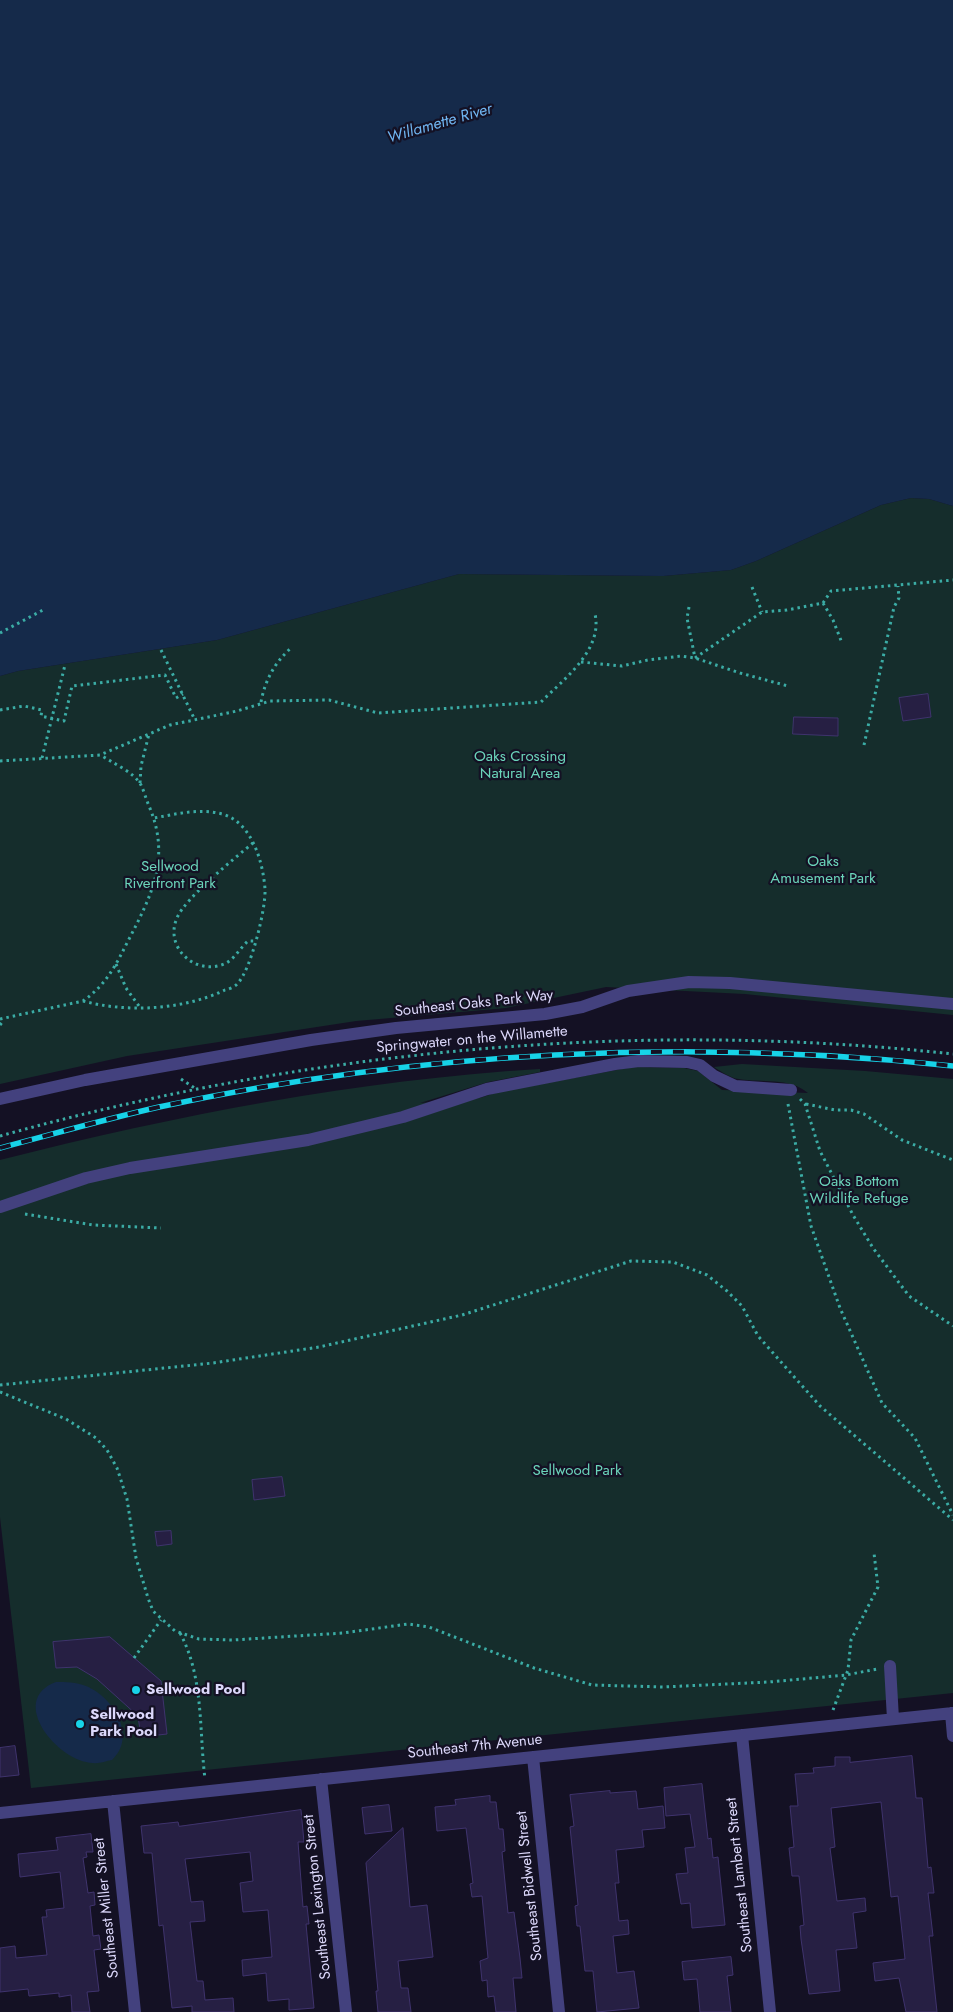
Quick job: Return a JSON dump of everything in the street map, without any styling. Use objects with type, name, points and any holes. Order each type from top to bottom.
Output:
[{"type":"street","name":"Southeast Oaks Park Way","points":[[0,1099],[85,1080],[311,1040],[396,1028],[545,1014],[582,1007],[628,991],[689,982],[738,983],[953,1004]]},
{"type":"street","points":[[0,1207],[104,1174],[308,1140],[403,1117],[487,1089],[614,1064],[639,1061],[687,1062],[700,1065],[714,1076],[735,1086],[791,1090]]},
{"type":"street","points":[[890,1666],[893,1719]]},
{"type":"street","points":[[952,1713],[953,1736]]},
{"type":"street","name":"Southeast 7th Avenue","points":[[0,1813],[952,1713]]},
{"type":"street","name":"Southeast Lambert Street","points":[[742,1735],[770,2012]]},
{"type":"street","name":"Southeast Bidwell Street","points":[[533,1757],[559,2012]]},
{"type":"street","name":"Southeast Lexington Street","points":[[321,1779],[346,2012]]},
{"type":"street","name":"Southeast Miller Street","points":[[113,1801],[135,2012]]},
{"type":"path","points":[[695,658],[762,612],[787,610],[823,603],[831,591],[953,580]]},
{"type":"path","points":[[864,745],[894,607],[898,598],[898,586]]},
{"type":"path","points":[[752,587],[762,612]]},
{"type":"path","points":[[823,603],[833,620],[842,643]]},
{"type":"path","points":[[689,606],[687,618],[695,658]]},
{"type":"path","points":[[0,633],[43,610]]},
{"type":"path","points":[[0,761],[100,755],[149,734],[194,718],[237,711],[261,702],[283,699],[329,700],[378,713],[541,702],[581,662],[594,638],[597,624],[595,614]]},
{"type":"path","points":[[261,702],[268,678],[277,663],[292,647]]},
{"type":"path","points":[[161,650],[194,718]]},
{"type":"path","points":[[581,662],[622,666],[648,660],[681,656],[695,658],[788,686]]},
{"type":"path","points":[[42,758],[65,665]]},
{"type":"path","points":[[0,710],[24,706],[42,710],[41,716],[64,721],[72,686],[165,675],[176,698],[183,694]]},
{"type":"path","points":[[83,1001],[102,986],[116,964],[146,904],[155,881],[159,845],[154,818],[140,783],[141,766],[149,734]]},
{"type":"path","points":[[100,755],[140,783]]},
{"type":"path","points":[[0,1019],[83,1001],[106,1006],[163,1006],[215,995],[238,985],[249,966],[256,941],[265,890],[261,866],[253,843],[245,829],[224,814],[186,812],[154,818]]},
{"type":"path","points":[[253,843],[221,870],[185,906],[177,918],[174,932],[175,943],[186,959],[206,967],[226,964],[248,941],[256,941]]},
{"type":"path","points":[[116,964],[126,988],[139,1007]]},
{"type":"path","points":[[0,1025],[5,1019]]},
{"type":"path","name":"Springwater on the Willamette","points":[[0,1136],[128,1102],[206,1087],[335,1066],[506,1046],[618,1040],[724,1039],[821,1042],[953,1054]]},
{"type":"path","points":[[791,1090],[805,1104],[824,1158],[853,1215],[873,1248],[909,1296],[953,1326]]},
{"type":"path","points":[[791,1090],[788,1104],[789,1115],[803,1191],[812,1226],[840,1308],[882,1403],[915,1438],[953,1516]]},
{"type":"path","points":[[805,1104],[835,1110],[851,1110],[864,1114],[902,1140],[953,1159]]},
{"type":"path","points":[[18,1213],[93,1225],[161,1228]]},
{"type":"path","points":[[0,1384],[213,1363],[319,1348],[462,1315],[631,1261],[673,1262],[707,1275],[727,1291],[742,1306],[764,1343],[820,1406],[953,1520]]},
{"type":"path","points":[[0,1392],[66,1419],[96,1438],[107,1450],[117,1468],[127,1499],[136,1558],[153,1611],[161,1620],[180,1633],[199,1639],[281,1638],[343,1633],[408,1624],[429,1627],[534,1668],[592,1685],[662,1687],[846,1675],[890,1666]]},
{"type":"path","points":[[830,1726],[836,1698],[846,1675],[851,1640],[878,1587],[874,1553]]},
{"type":"path","points":[[134,1658],[161,1620]]},
{"type":"path","points":[[180,1633],[192,1663],[197,1689],[206,1792]]},
{"type":"green space","points":[[911,498],[929,499],[953,506],[953,1015],[745,994],[606,987],[506,1008],[356,1021],[127,1056],[0,1084],[0,676],[18,671],[217,640],[459,574],[663,576],[731,570],[756,561],[881,505]]},
{"type":"green space","name":"Sellwood Park","points":[[742,1064],[865,1071],[953,1079],[953,1693],[31,1788],[0,1517],[0,1160],[201,1114],[336,1091],[472,1074],[540,1069],[540,1072],[488,1082],[420,1103],[480,1098],[498,1092],[633,1067],[684,1068],[698,1071],[722,1090],[808,1093],[801,1088],[784,1083],[736,1078],[714,1067]]},
{"type":"water","name":"Willamette River","points":[[0,0],[953,0],[953,506],[929,499],[911,498],[881,505],[756,561],[731,570],[663,576],[459,574],[217,640],[18,671],[0,676]]},
{"type":"water","name":"Sellwood Park Pool","points":[[56,1682],[75,1683],[86,1686],[96,1691],[113,1708],[119,1718],[123,1740],[112,1760],[95,1763],[79,1760],[53,1742],[43,1729],[37,1715],[36,1702],[42,1691]]},
{"type":"building","points":[[928,694],[931,717],[903,721],[899,698]]},
{"type":"building","points":[[794,717],[838,718],[838,736],[793,734]]},
{"type":"building","points":[[282,1477],[285,1496],[254,1500],[252,1480]]},
{"type":"building","points":[[171,1531],[172,1544],[157,1546],[155,1532]]},
{"type":"building","name":"Sellwood Pool","points":[[110,1637],[161,1681],[167,1734],[141,1737],[138,1716],[97,1679],[77,1667],[56,1668],[53,1642]]},
{"type":"building","points":[[15,1746],[19,1775],[0,1777],[0,1748]]},
{"type":"building","points":[[912,1756],[916,1798],[922,1798],[928,1868],[931,1867],[934,1893],[928,1893],[933,1936],[929,1936],[937,2012],[906,2012],[899,1978],[875,1981],[873,1963],[905,1959],[898,1896],[891,1897],[881,1802],[831,1808],[835,1847],[830,1848],[837,1901],[865,1898],[866,1911],[853,1913],[857,1948],[836,1950],[840,1991],[809,1994],[801,1939],[800,1926],[804,1925],[799,1876],[792,1876],[789,1848],[794,1847],[790,1806],[798,1806],[795,1774],[814,1773],[813,1768],[835,1766],[835,1757],[850,1757],[850,1762]]},
{"type":"building","points":[[702,1784],[708,1839],[711,1838],[713,1858],[718,1857],[725,1925],[692,1928],[690,1903],[681,1904],[676,1874],[688,1873],[685,1848],[695,1847],[690,1814],[666,1816],[664,1788]]},
{"type":"building","points":[[610,1791],[610,1793],[636,1791],[638,1809],[663,1806],[665,1828],[642,1830],[644,1847],[616,1850],[619,1883],[615,1883],[619,1921],[628,1920],[629,1934],[613,1936],[617,1973],[634,1971],[639,2008],[597,2012],[593,1971],[585,1971],[580,1926],[577,1926],[575,1906],[578,1905],[570,1827],[574,1826],[570,1795]]},
{"type":"building","points":[[490,1796],[490,1802],[496,1802],[499,1829],[503,1829],[505,1851],[502,1852],[508,1913],[514,1912],[520,1958],[522,1978],[513,1978],[516,2012],[496,2012],[494,1996],[488,1997],[487,1980],[482,1981],[480,1961],[488,1958],[482,1896],[472,1897],[470,1884],[473,1883],[466,1828],[437,1831],[435,1807],[456,1805],[455,1800]]},
{"type":"building","points":[[389,1805],[392,1831],[365,1834],[362,1808]]},
{"type":"building","points":[[301,1810],[304,1842],[298,1842],[303,1907],[307,1906],[309,1924],[306,1924],[314,2008],[289,2010],[289,1999],[268,2001],[266,1973],[243,1976],[242,1960],[272,1957],[268,1910],[243,1912],[240,1883],[253,1881],[250,1852],[185,1859],[191,1902],[203,1901],[205,1921],[190,1922],[197,1981],[203,1981],[205,2000],[233,1998],[234,2012],[192,2012],[192,2006],[172,2008],[163,1925],[159,1926],[152,1853],[144,1853],[141,1826],[178,1822],[179,1826]]},
{"type":"building","points":[[403,1828],[410,1907],[427,1905],[433,1957],[398,1961],[401,1988],[408,1988],[411,2012],[378,2012],[376,1991],[378,1991],[366,1863]]},
{"type":"building","points":[[91,1834],[93,1852],[86,1852],[87,1857],[83,1858],[88,1893],[94,1892],[95,1905],[90,1906],[93,1936],[99,1935],[101,1949],[94,1950],[99,1991],[87,1992],[90,2012],[72,2012],[71,1995],[59,1997],[59,1993],[29,1996],[28,1989],[0,1992],[0,1948],[15,1946],[16,1958],[47,1955],[42,1917],[47,1917],[46,1910],[64,1908],[60,1872],[20,1877],[18,1854],[58,1850],[56,1838]]},
{"type":"building","points":[[731,1957],[733,1975],[727,1976],[731,2012],[700,2012],[697,1979],[684,1980],[682,1962]]},
{"type":"railway","points":[[0,1148],[159,1107],[257,1088],[356,1073],[455,1062],[555,1055],[655,1052],[854,1057],[953,1066]]},
{"type":"place","name":"Sellwood Pool","points":[[136,1690]]},
{"type":"place","name":"Sellwood Park Pool","points":[[80,1724]]},
{"type":"park label","name":"Oaks Crossing Natural Area","points":[[520,766]]},
{"type":"park label","name":"Oaks Amusement Park","points":[[823,870]]},
{"type":"park label","name":"Sellwood Riverfront Park","points":[[170,876]]},
{"type":"park label","name":"Oaks Bottom Wildlife Refuge","points":[[859,1190]]}]
